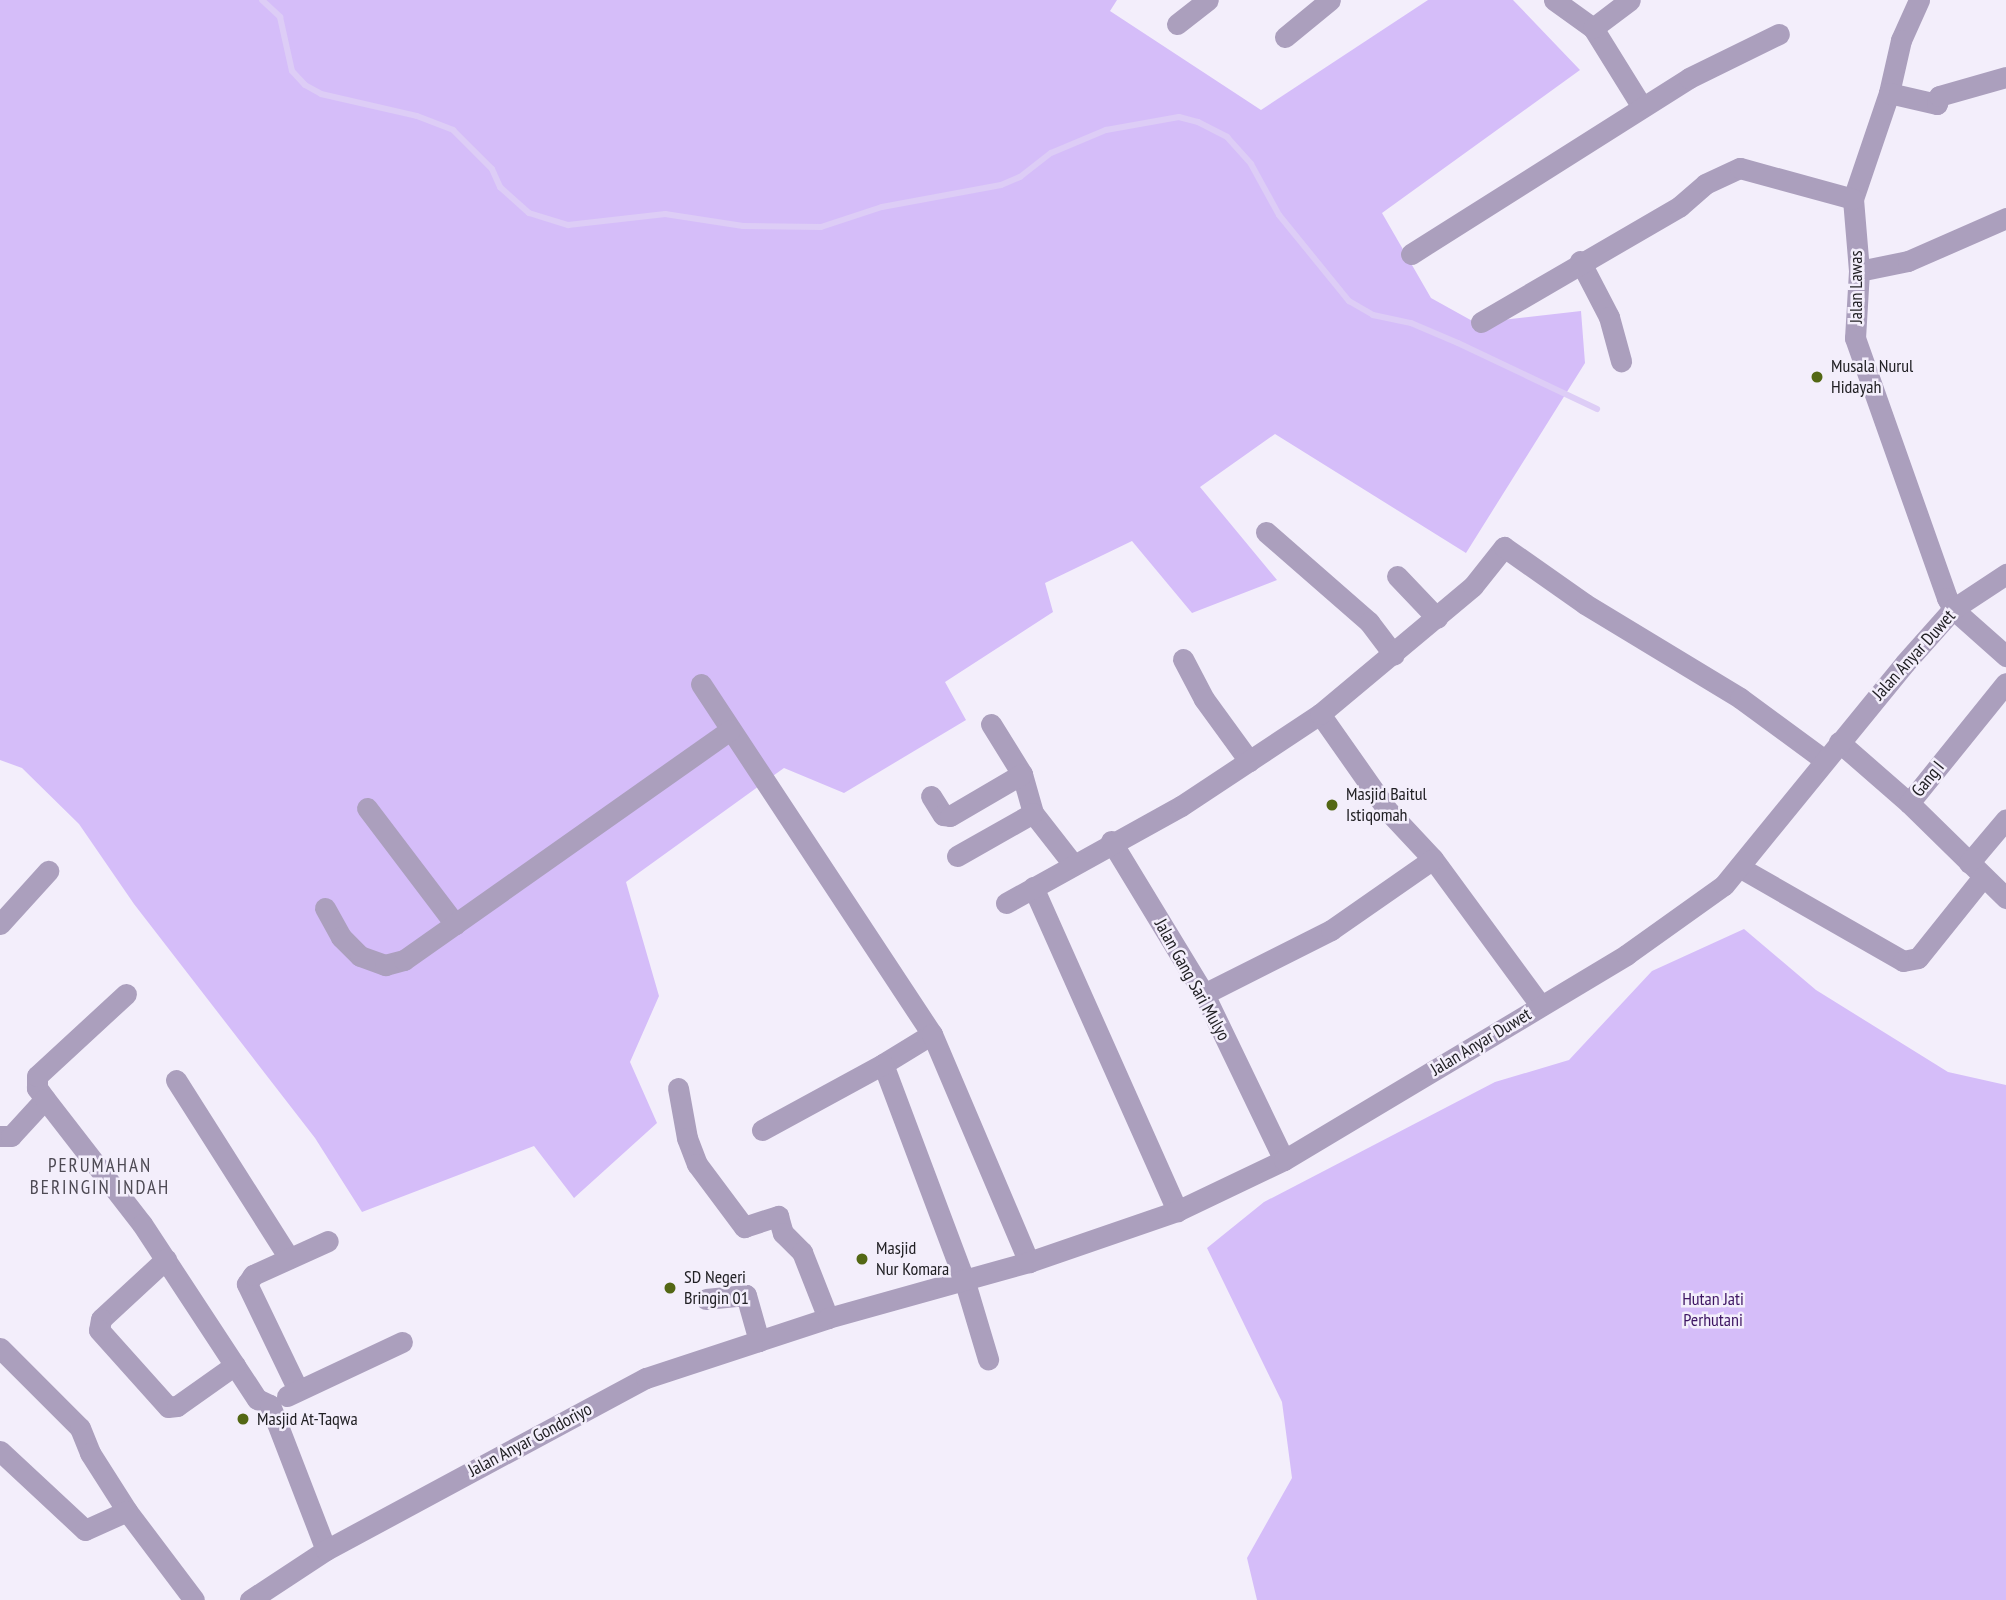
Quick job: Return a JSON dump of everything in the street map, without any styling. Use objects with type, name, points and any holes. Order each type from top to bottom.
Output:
[{"type":"street","points":[[1177,24],[1208,0]]},
{"type":"street","points":[[1285,37],[1330,0]]},
{"type":"street","points":[[1554,0],[1593,28],[1642,107]]},
{"type":"street","points":[[1593,28],[1630,0]]},
{"type":"street","name":"Jalan Lawas","points":[[1919,0],[1900,40],[1889,93],[1853,199],[1858,271],[1855,338],[1953,609]]},
{"type":"street","points":[[1411,254],[1689,78],[1779,34]]},
{"type":"street","points":[[1889,93],[1937,104],[1939,96],[2006,78]]},
{"type":"street","points":[[1481,322],[1580,261],[1680,206],[1704,184],[1740,168],[1853,199]]},
{"type":"street","points":[[1858,271],[1908,261],[2006,218]]},
{"type":"street","points":[[1580,261],[1609,317],[1620,361]]},
{"type":"street","points":[[1266,532],[1369,622],[1394,655]]},
{"type":"street","points":[[1006,903],[1072,863],[1181,806],[1320,713],[1394,655],[1473,586],[1504,547],[1585,604],[1740,698],[1824,759]]},
{"type":"street","name":"Jalan Anyar Duwet","points":[[828,1318],[1029,1262],[1177,1211],[1284,1160],[1626,955],[1724,885],[1824,759],[1953,609],[2006,574]]},
{"type":"street","points":[[1397,576],[1437,618]]},
{"type":"street","points":[[1953,609],[2006,656]]},
{"type":"street","points":[[1183,659],[1204,699],[1249,761]]},
{"type":"street","name":"Gang I","points":[[1839,743],[1909,803],[2006,683]]},
{"type":"street","points":[[701,684],[932,1034],[1029,1262]]},
{"type":"street","points":[[1320,713],[1389,812],[1433,859],[1541,1006]]},
{"type":"street","points":[[991,724],[1022,774],[1033,813],[1072,863]]},
{"type":"street","points":[[325,908],[350,947],[377,964],[404,960],[730,730]]},
{"type":"street","points":[[931,796],[943,815],[950,816],[1022,774]]},
{"type":"street","points":[[1909,803],[2006,898]]},
{"type":"street","points":[[367,808],[456,924]]},
{"type":"street","points":[[957,856],[1033,813]]},
{"type":"street","points":[[1739,867],[1903,961],[1918,958],[2006,819]]},
{"type":"street","name":"Jalan Gang Sari Mulyo","points":[[1111,842],[1204,994],[1284,1160]]},
{"type":"street","points":[[1204,994],[1331,930],[1433,859]]},
{"type":"street","points":[[0,924],[48,871]]},
{"type":"street","points":[[1032,887],[1177,1211]]},
{"type":"street","points":[[126,994],[37,1076],[37,1088],[166,1259],[257,1399],[270,1405],[326,1550]]},
{"type":"street","points":[[762,1130],[932,1034]]},
{"type":"street","points":[[883,1064],[964,1279],[988,1359]]},
{"type":"street","points":[[176,1080],[289,1258]]},
{"type":"street","points":[[678,1088],[687,1138],[697,1164],[744,1227],[778,1216],[783,1233],[802,1252],[828,1318]]},
{"type":"street","points":[[0,1136],[11,1136],[45,1100]]},
{"type":"street","points":[[298,1390],[247,1284],[253,1275],[328,1241]]},
{"type":"street","points":[[166,1259],[102,1319],[99,1330],[168,1407],[177,1406],[235,1365]]},
{"type":"street","points":[[706,1299],[746,1295],[759,1341]]},
{"type":"street","name":"Jalan Anyar Gondoriyo","points":[[250,1600],[326,1550],[646,1378],[828,1318]]},
{"type":"street","points":[[270,1405],[402,1342]]},
{"type":"street","points":[[0,1348],[80,1428],[127,1511],[194,1600]]},
{"type":"street","points":[[0,1451],[85,1530],[127,1511]]},
{"type":"green space","points":[[0,0],[1117,0],[1110,11],[1261,110],[1428,0],[1513,0],[1580,70],[1382,213],[1431,298],[1476,323],[1581,311],[1585,363],[1466,553],[1275,434],[1200,487],[1277,580],[1192,613],[1132,541],[1045,583],[1053,612],[945,682],[966,720],[844,793],[784,768],[626,882],[659,996],[630,1062],[657,1123],[574,1198],[534,1146],[362,1212],[315,1138],[134,904],[79,824],[22,768],[0,760]]},
{"type":"green space","name":"Hutan Jati Perhutani","points":[[1744,929],[1816,990],[1948,1072],[2006,1085],[2006,1600],[1257,1600],[1247,1558],[1292,1478],[1282,1402],[1207,1248],[1264,1202],[1495,1082],[1569,1060],[1652,971]]},
{"type":"waterway","points":[[262,0],[280,17],[292,71],[305,85],[321,94],[417,116],[453,130],[492,169],[500,187],[529,213],[568,225],[665,214],[743,226],[821,227],[882,207],[1001,185],[1020,177],[1051,153],[1106,130],[1179,117],[1198,122],[1227,137],[1251,164],[1279,215],[1349,301],[1373,315],[1411,323],[1458,343],[1597,409]]},
{"type":"place","name":"Musala Nurul Hidayah","points":[[1817,377]]},
{"type":"place","name":"Masjid Baitul Istiqomah","points":[[1332,805]]},
{"type":"place","name":"Masjid Nur Komara","points":[[862,1259]]},
{"type":"place","name":"SD Negeri Bringin 01","points":[[670,1288]]},
{"type":"place","name":"Masjid At-Taqwa","points":[[243,1419]]},
{"type":"district","name":"PERUMAHAN BERINGIN INDAH","points":[[100,1177]]}]
